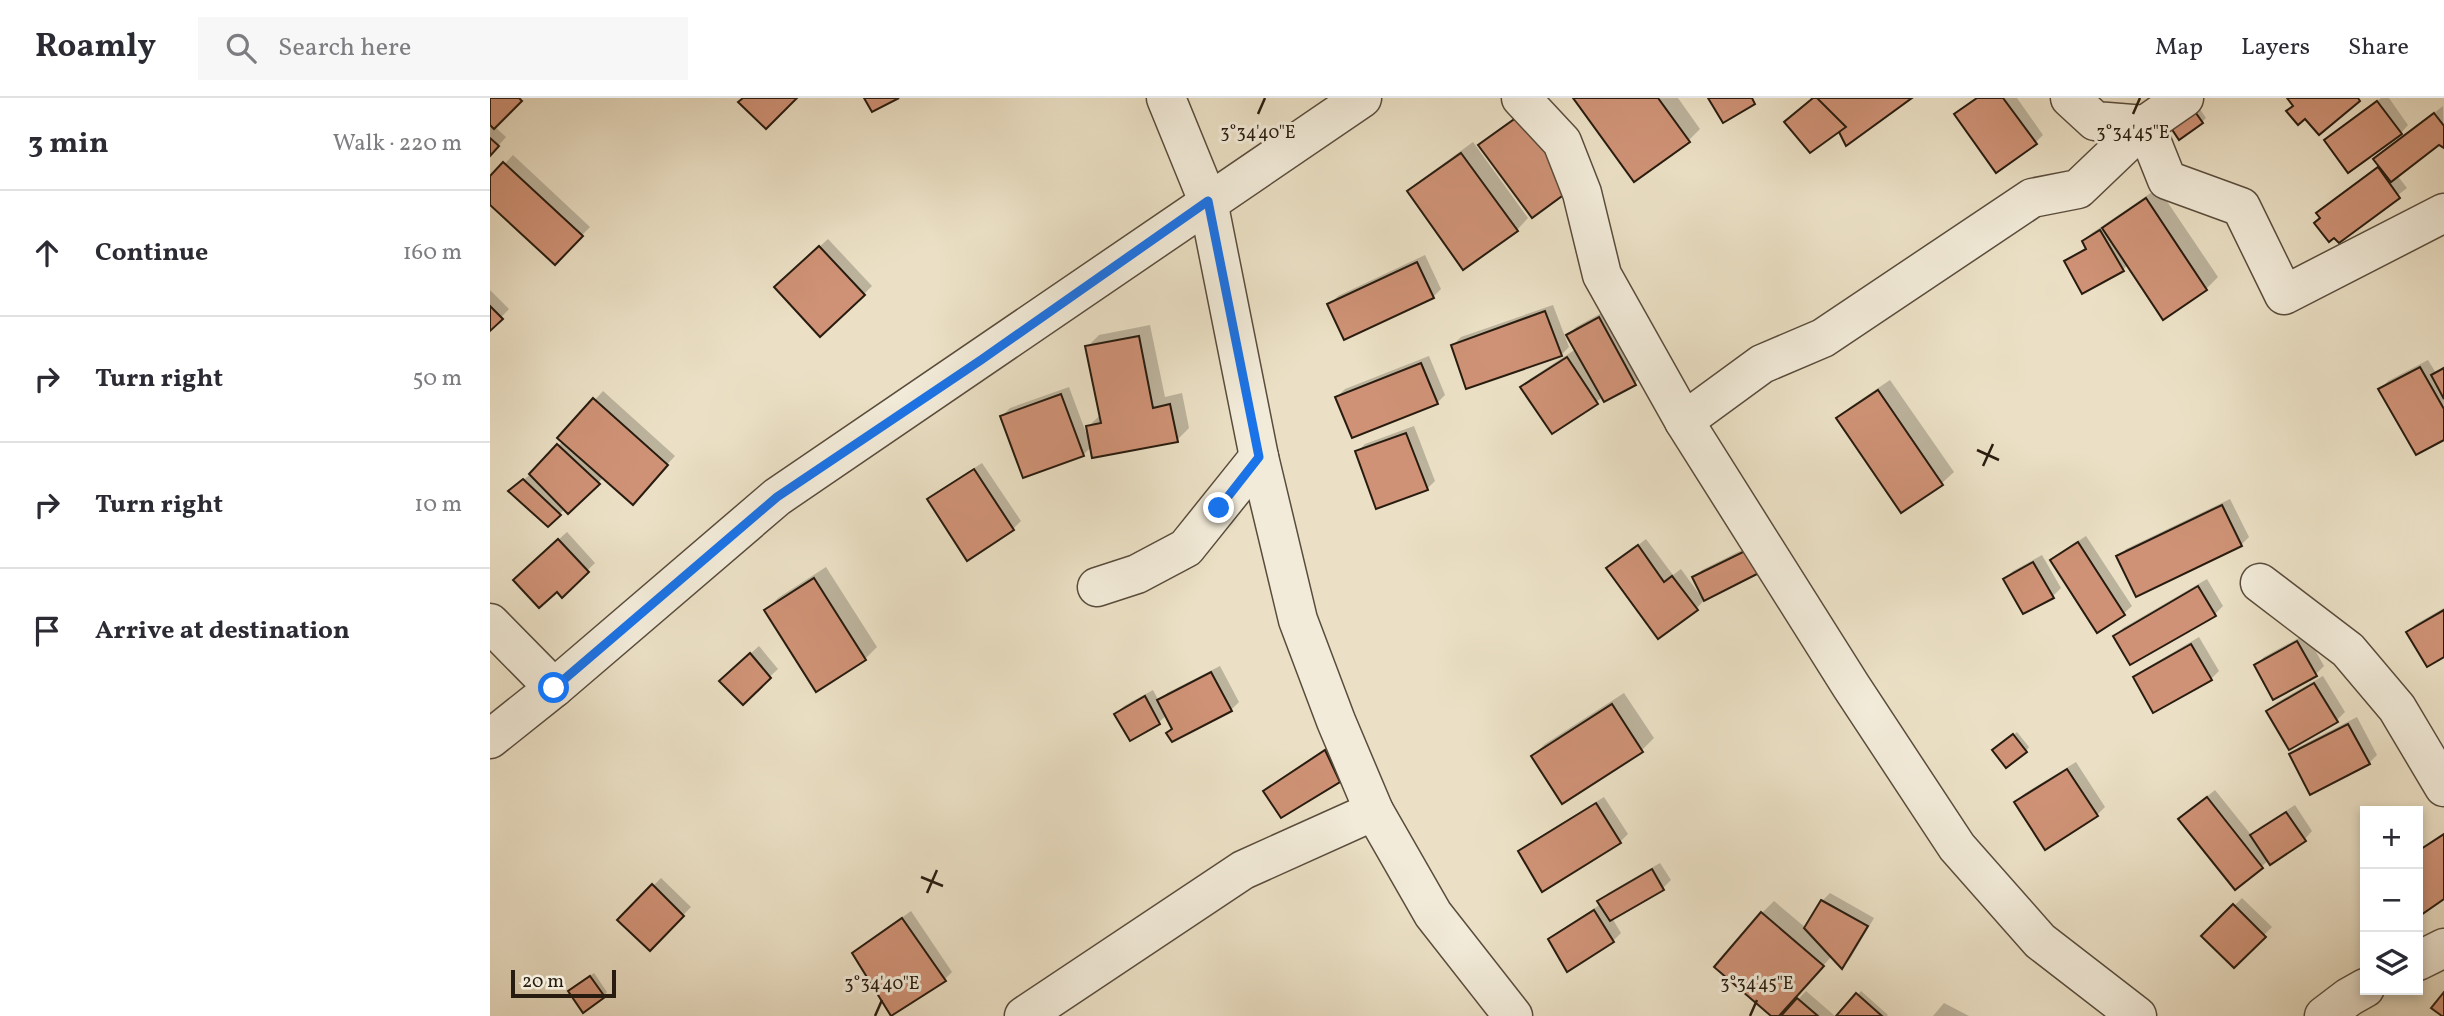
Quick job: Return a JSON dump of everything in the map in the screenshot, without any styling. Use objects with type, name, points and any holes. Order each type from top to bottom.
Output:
[{"type":"street","points":[[1166,98],[1208,201],[1259,457],[1298,620],[1336,721],[1374,811],[1433,914],[1513,1016]]},
{"type":"street","points":[[490,739],[554,688],[777,497],[1362,98]]},
{"type":"street","points":[[1521,98],[1562,142],[1582,193],[1602,275],[1684,421],[1851,686],[1957,847],[2040,941],[2137,1016]]},
{"type":"street","points":[[2070,98],[2095,121],[2145,125]]},
{"type":"street","points":[[1684,421],[1762,364],[1823,338],[2032,198],[2078,189],[2145,125],[2184,98]]},
{"type":"street","points":[[2145,125],[2167,180],[2241,207],[2284,295],[2444,213]]},
{"type":"street","points":[[1097,586],[1137,574],[1186,548],[1259,457]]},
{"type":"street","points":[[2260,583],[2348,650],[2397,708],[2444,787]]},
{"type":"street","points":[[490,623],[554,688]]},
{"type":"street","points":[[1024,1016],[1243,870],[1374,811]]},
{"type":"street","points":[[2423,958],[2444,948]]},
{"type":"street","points":[[2324,1016],[2360,991]]},
{"type":"building","points":[[490,98],[519,98],[522,101],[494,129],[490,125]]},
{"type":"building","points":[[743,98],[797,98],[766,129],[738,102]]},
{"type":"building","points":[[864,98],[899,98],[872,112]]},
{"type":"building","points":[[1573,98],[1658,98],[1690,142],[1634,182]]},
{"type":"building","points":[[1708,98],[1752,98],[1755,104],[1723,123]]},
{"type":"building","points":[[1812,98],[1912,98],[1846,146],[1834,122]]},
{"type":"building","points":[[1813,98],[1817,98],[1846,127],[1810,153],[1784,122]]},
{"type":"building","points":[[1977,98],[2003,98],[2037,144],[1996,173],[1954,114]]},
{"type":"building","points":[[2287,98],[2358,98],[2360,101],[2319,135],[2305,119],[2298,125],[2286,111],[2293,106]]},
{"type":"building","points":[[2377,101],[2402,134],[2348,173],[2324,140]]},
{"type":"building","points":[[2191,106],[2203,123],[2179,140],[2167,122]]},
{"type":"building","points":[[2434,113],[2444,126],[2444,148],[2439,145],[2391,182],[2373,159]]},
{"type":"building","points":[[1520,115],[1573,188],[1532,218],[1478,145]]},
{"type":"building","points":[[490,138],[499,146],[490,156]]},
{"type":"building","points":[[1461,153],[1518,231],[1463,270],[1407,191]]},
{"type":"building","points":[[503,162],[583,236],[555,265],[490,205],[490,176]]},
{"type":"building","points":[[2378,167],[2400,198],[2339,243],[2334,238],[2329,242],[2314,223],[2320,218],[2316,213]]},
{"type":"building","points":[[2146,198],[2207,290],[2163,320],[2102,228]]},
{"type":"building","points":[[2100,230],[2124,271],[2082,294],[2064,261],[2086,249],[2082,241]]},
{"type":"building","points":[[819,246],[865,295],[820,337],[774,287]]},
{"type":"building","points":[[1417,262],[1434,298],[1344,340],[1327,304]]},
{"type":"building","points":[[490,306],[503,319],[490,331]]},
{"type":"building","points":[[1545,311],[1562,356],[1466,389],[1451,345]]},
{"type":"building","points":[[1599,317],[1636,385],[1604,402],[1566,335]]},
{"type":"building","points":[[1139,336],[1153,408],[1170,404],[1178,442],[1092,458],[1086,426],[1101,423],[1085,346]]},
{"type":"building","points":[[1567,357],[1598,404],[1552,434],[1520,387]]},
{"type":"building","points":[[1421,363],[1438,404],[1352,438],[1335,397]]},
{"type":"building","points":[[2420,367],[2444,409],[2444,440],[2416,455],[2378,389]]},
{"type":"building","points":[[2444,368],[2444,399],[2431,375]]},
{"type":"building","points":[[1878,390],[1943,485],[1901,513],[1836,418]]},
{"type":"building","points":[[1061,394],[1084,456],[1023,478],[1000,416]]},
{"type":"building","points":[[593,398],[668,465],[633,505],[557,438]]},
{"type":"building","points":[[1406,433],[1428,490],[1376,509],[1355,451]]},
{"type":"building","points":[[557,444],[600,484],[568,514],[529,474]]},
{"type":"building","points":[[974,469],[1014,530],[967,561],[927,499]]},
{"type":"building","points":[[523,479],[561,515],[548,527],[508,491]]},
{"type":"building","points":[[2222,505],[2242,546],[2136,597],[2116,556]]},
{"type":"building","points":[[558,539],[589,572],[562,598],[557,592],[539,608],[513,580]]},
{"type":"building","points":[[2078,542],[2125,615],[2097,633],[2050,560]]},
{"type":"building","points":[[1638,545],[1664,582],[1672,576],[1698,610],[1658,639],[1606,568]]},
{"type":"building","points":[[1747,550],[1759,573],[1704,601],[1692,577]]},
{"type":"building","points":[[2033,562],[2054,598],[2023,614],[2003,579]]},
{"type":"building","points":[[814,578],[866,660],[816,692],[764,610]]},
{"type":"building","points":[[2198,586],[2216,616],[2130,665],[2113,636]]},
{"type":"building","points":[[2444,610],[2444,657],[2427,667],[2406,632]]},
{"type":"building","points":[[2297,641],[2317,676],[2273,700],[2254,665]]},
{"type":"building","points":[[2191,644],[2212,680],[2153,713],[2133,677]]},
{"type":"building","points":[[750,653],[771,678],[743,705],[719,681]]},
{"type":"building","points":[[1211,672],[1232,711],[1172,742],[1166,733],[1172,729],[1157,700]]},
{"type":"building","points":[[2314,683],[2338,722],[2289,750],[2266,711]]},
{"type":"building","points":[[1145,696],[1160,724],[1130,741],[1114,714]]},
{"type":"building","points":[[1612,704],[1643,752],[1562,804],[1531,756]]},
{"type":"building","points":[[2348,724],[2370,764],[2310,795],[2289,754]]},
{"type":"building","points":[[2013,734],[2027,752],[2006,768],[1992,750]]},
{"type":"building","points":[[1325,750],[1340,782],[1281,818],[1263,791]]},
{"type":"building","points":[[2067,769],[2098,816],[2045,850],[2014,802]]},
{"type":"building","points":[[2207,797],[2263,868],[2235,890],[2178,819]]},
{"type":"building","points":[[1596,803],[1621,843],[1542,892],[1518,851]]},
{"type":"building","points":[[2286,812],[2306,841],[2270,865],[2250,835]]},
{"type":"building","points":[[2444,834],[2444,899],[2423,914],[2423,869],[2423,848]]},
{"type":"building","points":[[1652,869],[1664,890],[1610,921],[1597,901]]},
{"type":"building","points":[[652,884],[684,916],[650,951],[617,920]]},
{"type":"building","points":[[1821,900],[1868,926],[1842,969],[1804,928]]},
{"type":"building","points":[[2233,904],[2266,937],[2234,968],[2201,936]]},
{"type":"building","points":[[1594,910],[1614,942],[1567,972],[1548,939]]},
{"type":"building","points":[[1761,912],[1824,966],[1779,1016],[1771,1016],[1714,967]]},
{"type":"building","points":[[902,918],[946,981],[891,1016],[852,953]]},
{"type":"building","points":[[590,976],[605,997],[583,1013],[568,991]]},
{"type":"building","points":[[2444,992],[2444,1016],[2442,1016],[2431,1008]]},
{"type":"building","points":[[1856,993],[1882,1016],[1836,1016]]},
{"type":"building","points":[[1797,998],[1818,1016],[1781,1016]]},
{"type":"route","points":[[554,688],[777,497],[981,360],[1208,201],[1259,457],[1219,508]]}]
